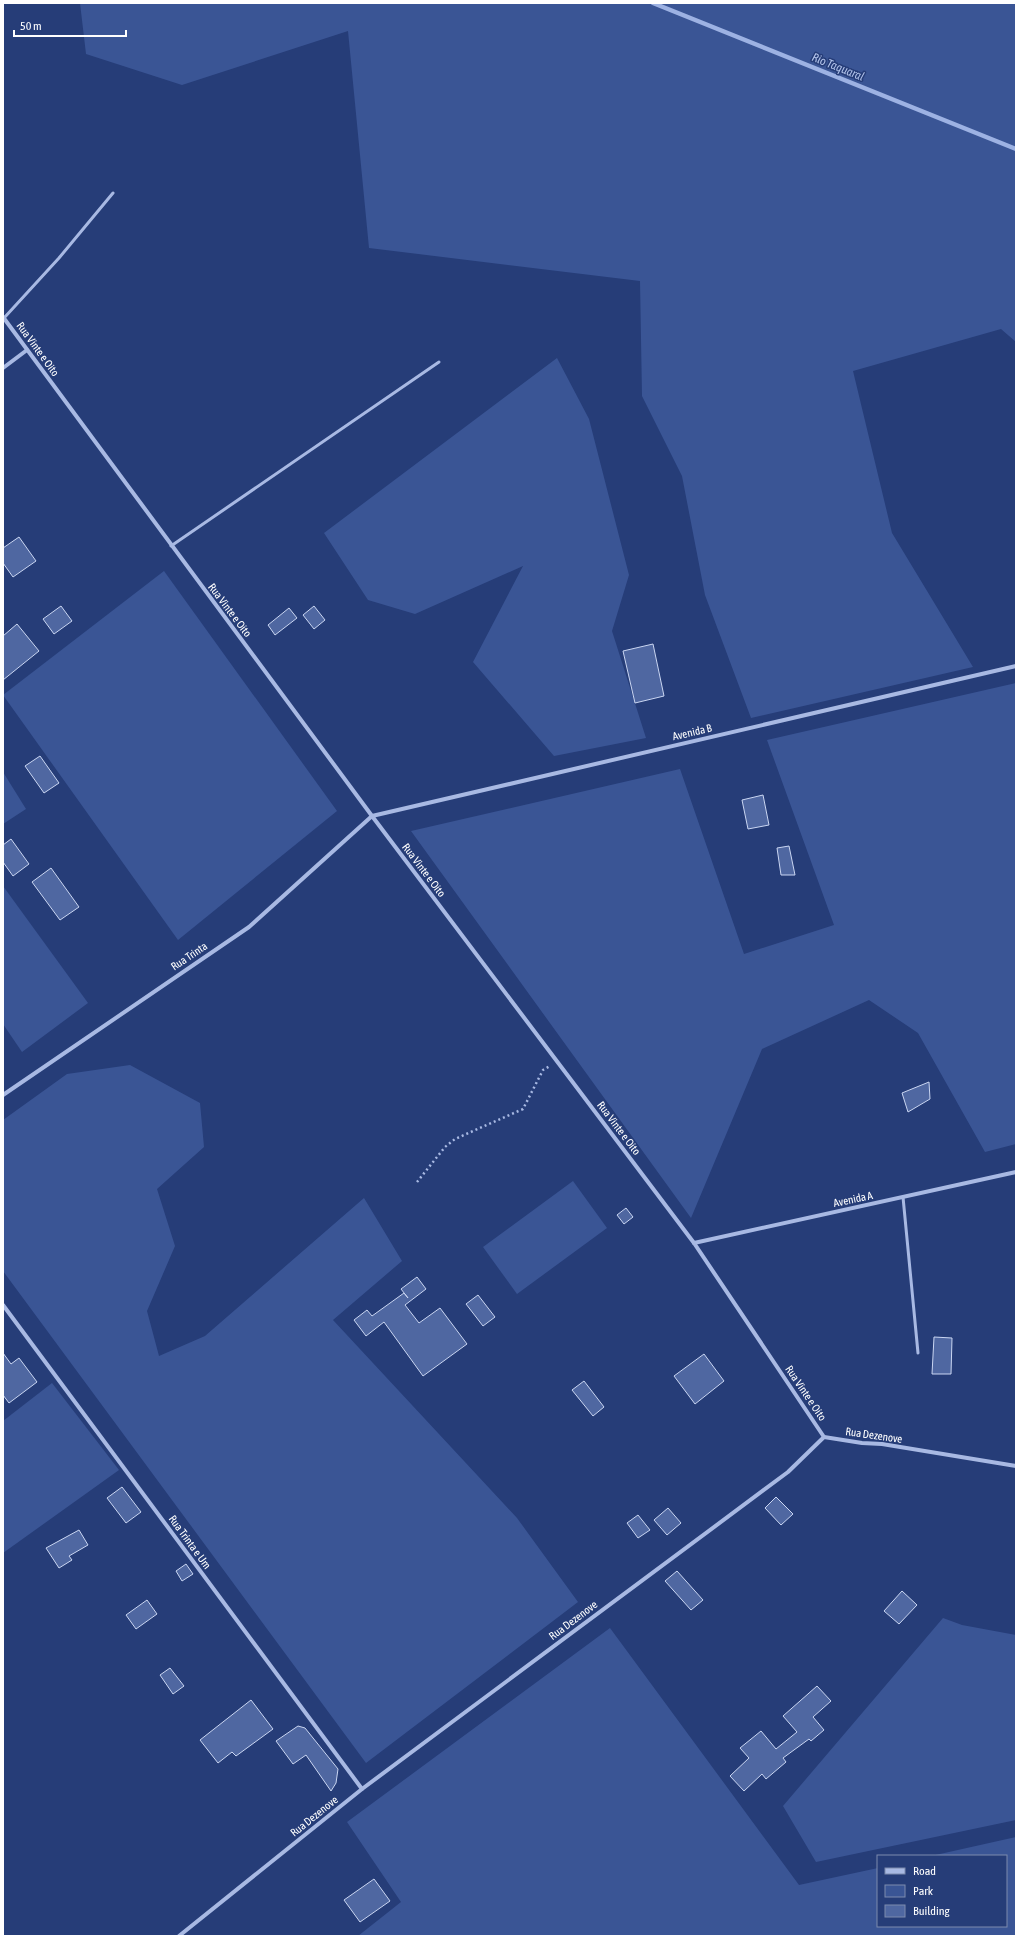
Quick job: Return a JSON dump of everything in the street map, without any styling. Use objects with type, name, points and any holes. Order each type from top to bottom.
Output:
[{"type":"street","name":"Rua Vinte e Oito","points":[[3,318],[372,816],[694,1243],[824,1437]]},
{"type":"street","points":[[3,368],[27,350]]},
{"type":"street","name":"Avenida B","points":[[372,816],[1016,666]]},
{"type":"street","name":"Rua Trinta","points":[[3,1095],[249,927],[372,816]]},
{"type":"street","name":"Avenida A","points":[[694,1243],[1016,1172]]},
{"type":"street","name":"Rua Trinta e Um","points":[[3,1305],[362,1789]]},
{"type":"street","name":"Rua Dezenove","points":[[179,1936],[362,1789],[782,1476],[824,1437],[862,1443],[882,1444],[1016,1466]]},
{"type":"lane","points":[[3,318],[59,258],[113,193]]},
{"type":"lane","points":[[171,546],[439,362]]},
{"type":"lane","points":[[903,1197],[918,1353]]},
{"type":"path","points":[[417,1182],[445,1147],[455,1138],[523,1109],[543,1070],[557,1062]]},
{"type":"green space","points":[[80,3],[1016,3],[1016,342],[1001,329],[853,371],[892,533],[973,667],[751,718],[705,595],[682,476],[642,396],[640,281],[369,248],[348,31],[182,85],[86,54]]},
{"type":"green space","points":[[557,358],[589,419],[629,575],[612,631],[646,738],[554,756],[473,662],[523,566],[415,614],[368,600],[324,533]]},
{"type":"green space","points":[[164,571],[337,811],[178,940],[3,695]]},
{"type":"green space","points":[[1016,683],[1016,1144],[985,1152],[918,1033],[869,1000],[762,1049],[691,1218],[411,831],[680,769],[744,954],[834,925],[767,740]]},
{"type":"green space","points":[[3,772],[26,809],[3,824]]},
{"type":"green space","points":[[3,886],[88,1003],[22,1052],[3,1024]]},
{"type":"green space","points":[[130,1065],[200,1103],[204,1147],[157,1189],[175,1246],[147,1311],[159,1356],[205,1336],[364,1198],[402,1261],[333,1320],[517,1518],[578,1602],[366,1763],[3,1271],[3,1120],[67,1074]]},
{"type":"green space","points":[[573,1181],[607,1228],[517,1294],[483,1247]]},
{"type":"green space","points":[[52,1383],[119,1470],[3,1553],[3,1421]]},
{"type":"green space","points":[[943,1618],[962,1625],[1016,1635],[1016,1820],[816,1862],[783,1806]]},
{"type":"green space","points":[[610,1628],[799,1885],[877,1868],[877,1927],[1007,1927],[1007,1855],[935,1855],[1016,1837],[1016,1936],[358,1936],[401,1902],[347,1822]]},
{"type":"building","points":[[19,537],[36,561],[13,577],[3,563],[3,548]]},
{"type":"building","points":[[61,606],[72,621],[54,634],[43,619]]},
{"type":"building","points":[[314,606],[325,620],[314,629],[303,615]]},
{"type":"building","points":[[289,608],[297,618],[275,635],[268,625]]},
{"type":"building","points":[[17,624],[39,651],[3,680],[3,636]]},
{"type":"building","points":[[653,644],[664,696],[635,703],[623,651]]},
{"type":"building","points":[[40,756],[59,783],[44,793],[25,766]]},
{"type":"building","points":[[763,795],[769,825],[748,829],[742,800]]},
{"type":"building","points":[[11,839],[29,864],[13,876],[3,862],[3,845]]},
{"type":"building","points":[[789,846],[795,875],[781,875],[777,848]]},
{"type":"building","points":[[51,868],[79,907],[60,920],[32,882]]},
{"type":"building","points":[[929,1082],[930,1099],[908,1112],[902,1093]]},
{"type":"building","points":[[626,1208],[633,1217],[624,1224],[617,1215]]},
{"type":"building","points":[[417,1277],[426,1289],[405,1305],[419,1323],[440,1308],[467,1344],[423,1376],[384,1322],[366,1336],[354,1320],[367,1310],[372,1316],[404,1293],[408,1298],[401,1289]]},
{"type":"building","points":[[478,1295],[495,1317],[483,1326],[466,1304]]},
{"type":"building","points":[[934,1337],[952,1338],[951,1374],[932,1374]]},
{"type":"building","points":[[3,1353],[11,1364],[19,1358],[37,1382],[9,1403],[3,1395]]},
{"type":"building","points":[[704,1354],[724,1381],[695,1404],[674,1376]]},
{"type":"building","points":[[584,1381],[604,1407],[593,1416],[572,1390]]},
{"type":"building","points":[[122,1487],[141,1512],[126,1523],[107,1498]]},
{"type":"building","points":[[776,1497],[793,1514],[781,1525],[765,1508]]},
{"type":"building","points":[[668,1508],[681,1523],[667,1535],[654,1520]]},
{"type":"building","points":[[638,1515],[650,1530],[638,1538],[627,1523]]},
{"type":"building","points":[[79,1530],[88,1545],[69,1556],[72,1560],[59,1568],[46,1548]]},
{"type":"building","points":[[186,1564],[193,1574],[182,1581],[176,1571]]},
{"type":"building","points":[[677,1571],[703,1600],[691,1610],[665,1581]]},
{"type":"building","points":[[902,1591],[917,1605],[899,1624],[884,1611]]},
{"type":"building","points":[[147,1600],[157,1614],[136,1629],[126,1615]]},
{"type":"building","points":[[170,1668],[184,1686],[173,1694],[160,1675]]},
{"type":"building","points":[[817,1686],[831,1701],[813,1717],[824,1730],[811,1741],[809,1739],[783,1758],[786,1762],[766,1779],[762,1774],[744,1791],[730,1776],[749,1758],[740,1748],[761,1731],[776,1749],[797,1732],[783,1716]]},
{"type":"building","points":[[251,1700],[273,1729],[236,1756],[232,1752],[218,1763],[200,1740]]},
{"type":"building","points":[[298,1726],[305,1728],[338,1769],[336,1783],[331,1791],[306,1755],[293,1764],[276,1741]]},
{"type":"building","points":[[374,1879],[390,1901],[360,1922],[344,1900]]},
{"type":"waterway","name":"Rio Taquaral","points":[[653,3],[1016,149]]}]
